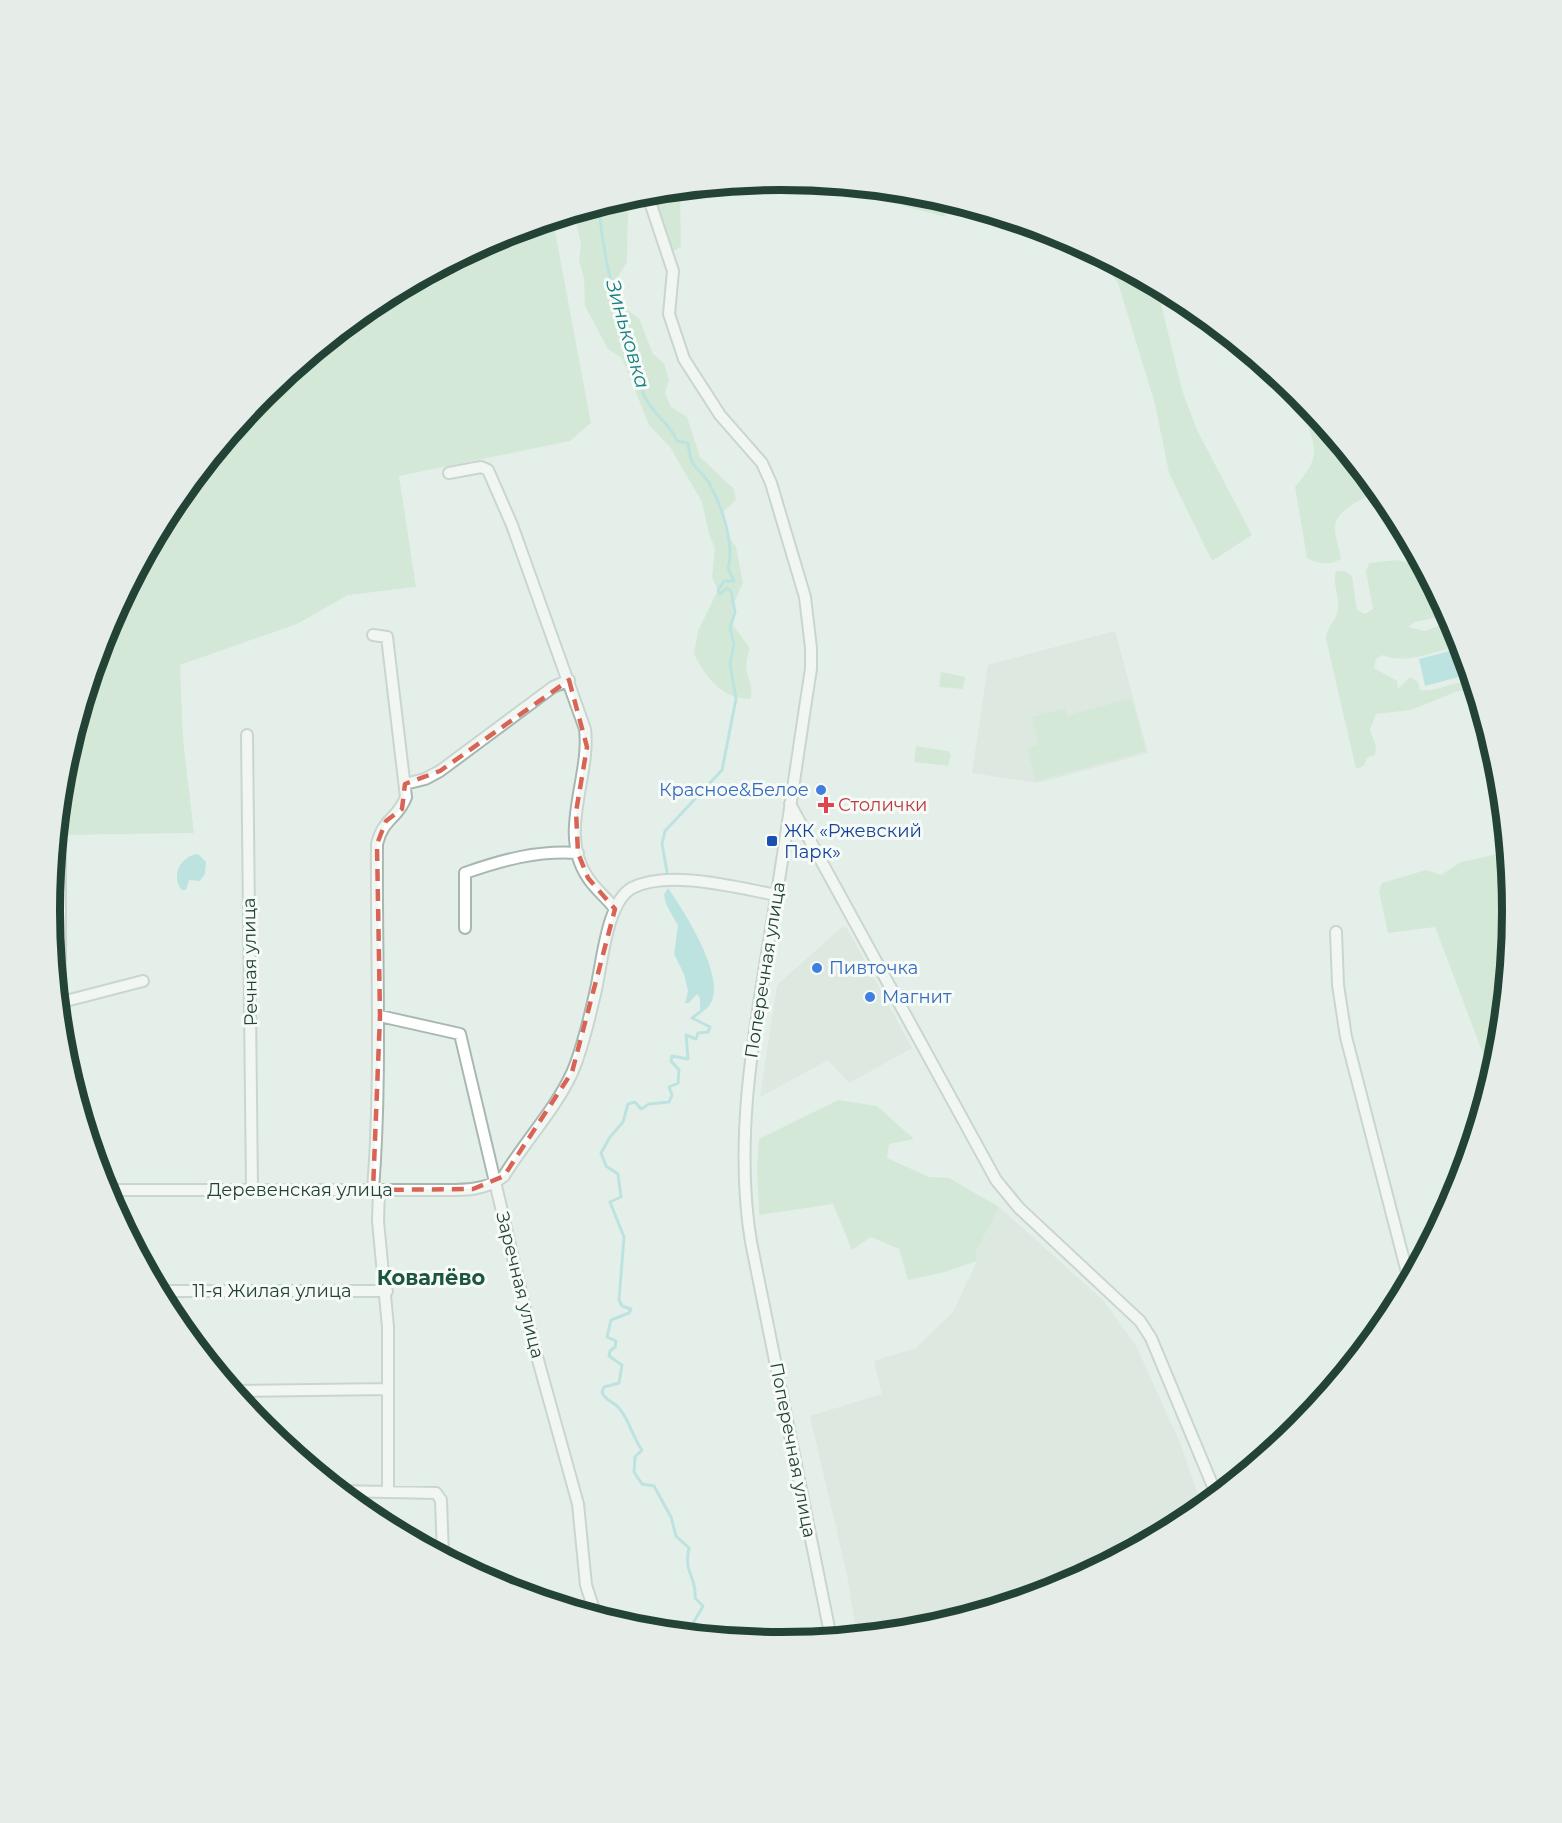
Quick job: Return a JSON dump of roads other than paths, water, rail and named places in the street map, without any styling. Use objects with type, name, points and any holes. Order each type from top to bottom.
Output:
[{"type":"street","name":"Поперечная улица","points":[[650,202],[673,271],[669,314],[676,338],[701,388],[762,464],[771,483],[806,597],[812,648],[811,669],[748,1090],[746,1210],[830,1631]]},
{"type":"street","points":[[449,473],[481,467],[488,470],[512,525],[585,729],[587,747],[576,812],[578,853],[588,878],[615,909]]},
{"type":"street","points":[[373,634],[387,637],[406,797],[402,809],[386,821],[380,830],[377,844],[376,945],[380,1016],[376,1190],[387,1291],[388,1491]]},
{"type":"street","points":[[405,784],[425,779],[440,771],[553,687],[569,680]]},
{"type":"street","name":"Речная улица","points":[[247,735],[252,1189]]},
{"type":"street","points":[[790,804],[996,1180],[1019,1208],[1140,1321],[1151,1338],[1213,1489]]},
{"type":"street","points":[[785,835],[798,834],[810,839]]},
{"type":"street","points":[[465,928],[465,873],[530,854],[578,853]]},
{"type":"street","points":[[495,1184],[504,1176],[572,1072],[596,992],[615,909],[623,895],[633,888],[671,881],[699,882],[777,895]]},
{"type":"street","points":[[1336,932],[1338,985],[1346,1037],[1406,1270]]},
{"type":"street","points":[[66,1001],[143,981]]},
{"type":"street","name":"Заречная улица","points":[[380,1016],[460,1034],[538,1364],[578,1504],[586,1585],[593,1608]]},
{"type":"street","name":"Деревенская улица","points":[[116,1190],[473,1189],[495,1184]]},
{"type":"street","name":"11-я Жилая улица","points":[[169,1291],[387,1291]]},
{"type":"street","points":[[242,1390],[388,1389]]},
{"type":"street","points":[[352,1491],[436,1493],[441,1500],[443,1548]]},
{"type":"water","points":[[1453,650],[1462,676],[1425,686],[1419,659]]},
{"type":"water","points":[[198,854],[206,862],[205,874],[200,881],[189,880],[186,890],[182,890],[177,879],[179,868],[187,858]]},
{"type":"water","points":[[668,888],[695,932],[711,971],[714,989],[711,1003],[700,1013],[700,998],[697,994],[689,1003],[685,1003],[688,991],[684,974],[674,954],[678,926],[666,904],[664,895]]},
{"type":"waterway","name":"Зиньковка","points":[[600,214],[609,274],[639,383],[648,403],[677,441],[688,443],[693,464],[705,477],[714,492],[726,524],[730,548],[728,568],[734,581],[724,581],[718,590],[720,594],[727,588],[731,591],[735,612],[730,628],[734,644],[730,664],[736,699],[722,770],[665,831],[662,844],[668,877]]},
{"type":"waterway","name":"Зиньковка","points":[[691,1626],[703,1606],[695,1598],[688,1563],[689,1548],[676,1536],[671,1517],[654,1486],[642,1484],[634,1472],[635,1457],[642,1450],[623,1413],[602,1392],[604,1387],[619,1383],[622,1365],[609,1356],[616,1341],[607,1337],[611,1320],[629,1313],[631,1309],[622,1306],[619,1300],[624,1237],[610,1202],[621,1197],[618,1174],[606,1166],[601,1153],[610,1137],[623,1122],[628,1104],[635,1102],[641,1109],[649,1104],[669,1102],[672,1095],[669,1087],[678,1083],[679,1070],[671,1061],[672,1056],[688,1059],[686,1035],[696,1039],[698,1033],[708,1032],[710,1027],[692,1018],[700,1012]]},
{"type":"place","name":"Красное&Белое","points":[[821,790]]},
{"type":"place","name":"Столички","points":[[826,805]]},
{"type":"place","name":"ЖК «Ржевский Парк»","points":[[772,841]]},
{"type":"place","name":"Пивточка","points":[[817,968]]},
{"type":"place","name":"Магнит","points":[[870,997]]},
{"type":"district","name":"Ковалёво","points":[[431,1278]]}]
